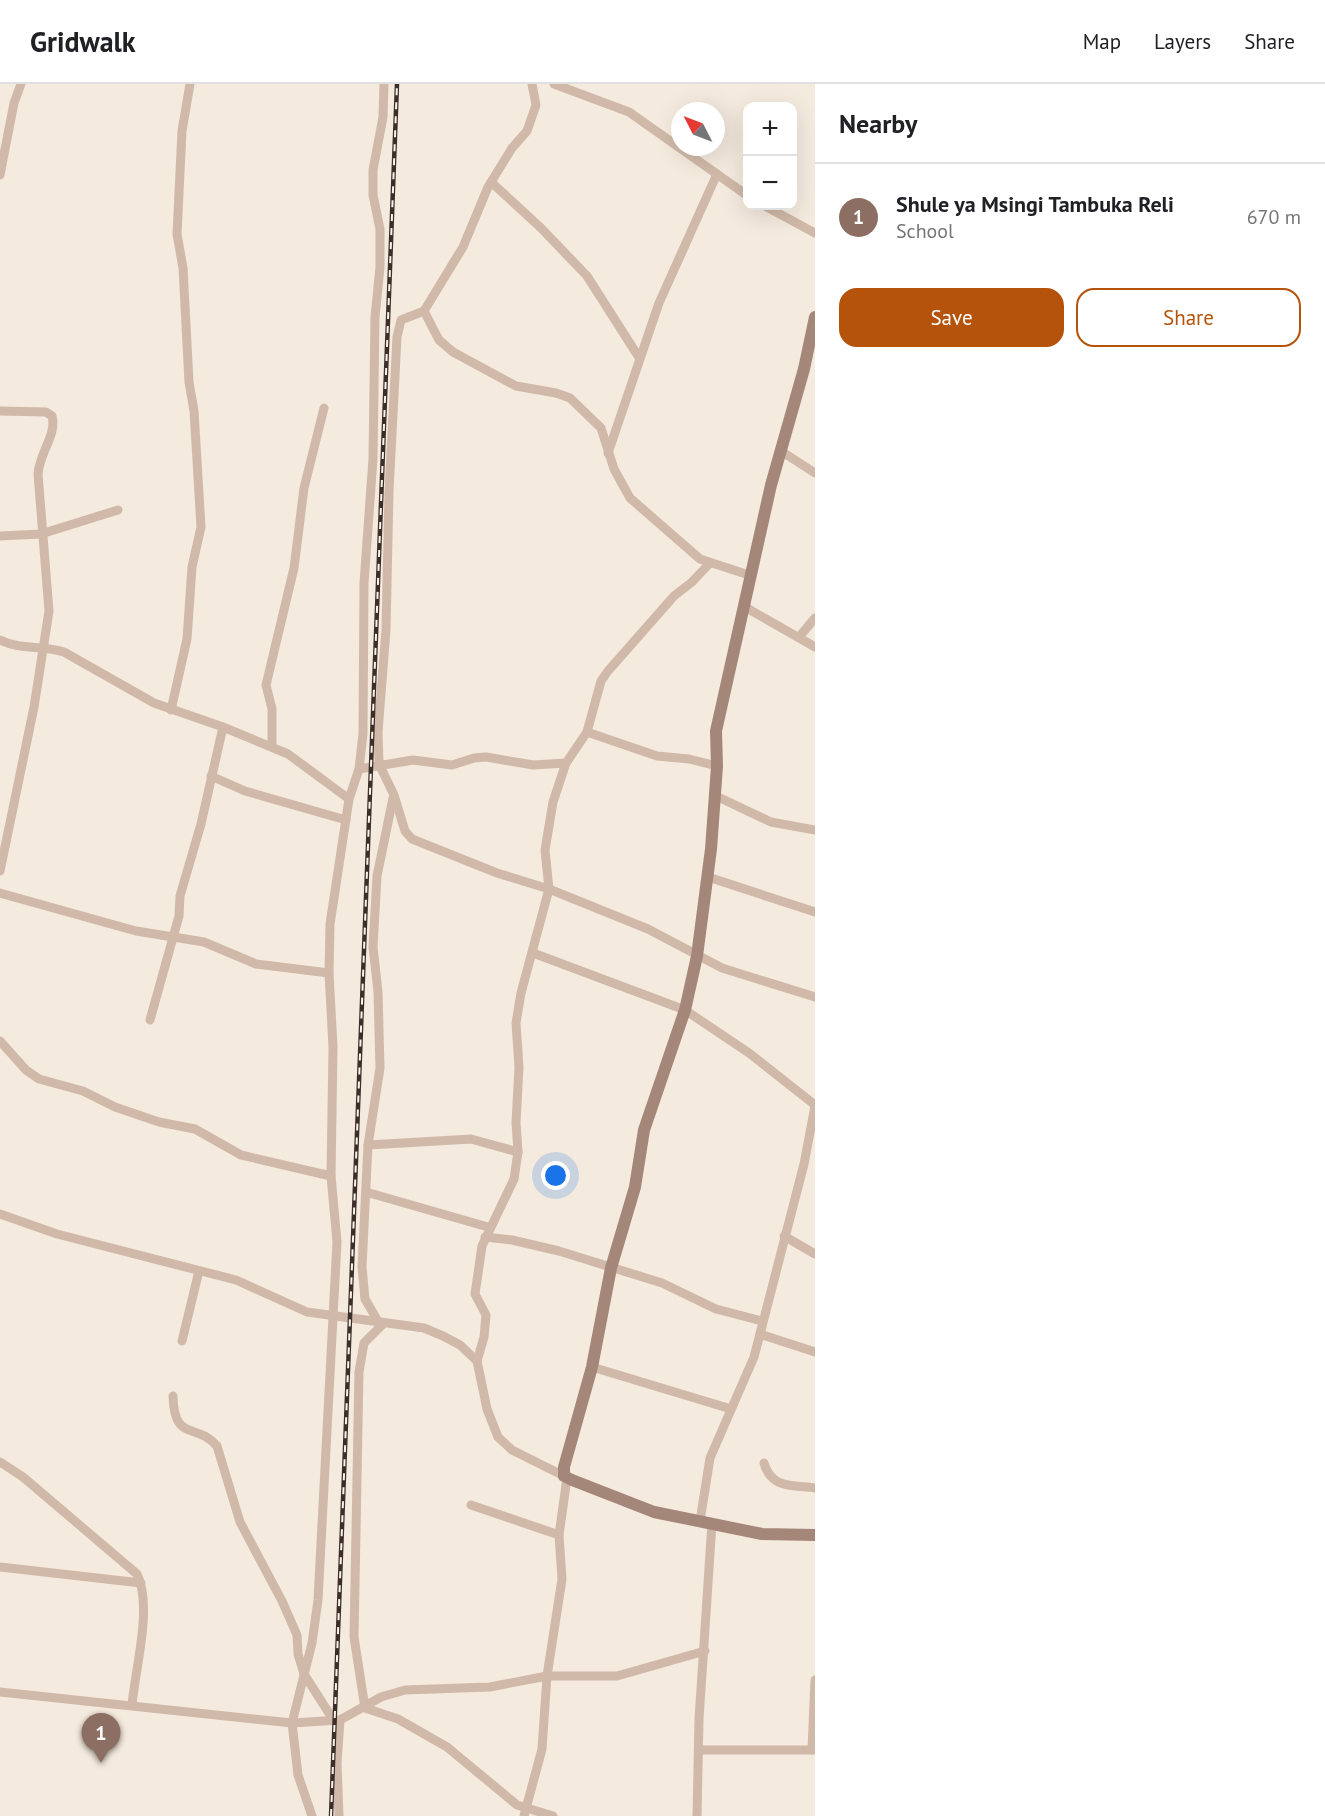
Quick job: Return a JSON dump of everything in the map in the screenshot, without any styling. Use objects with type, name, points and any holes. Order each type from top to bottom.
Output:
[{"type":"street","points":[[0,175],[14,103],[21,84]]},
{"type":"street","points":[[171,710],[187,639],[192,567],[201,527],[194,411],[189,382],[183,268],[177,234],[183,131],[190,84]]},
{"type":"street","points":[[312,1816],[308,1799],[299,1781],[292,1723],[318,1600],[331,1316],[337,1242],[331,1176],[333,1047],[328,973],[330,924],[349,799],[359,769],[363,734],[364,583],[373,459],[375,317],[380,267],[380,229],[373,195],[373,170],[383,117],[384,84]]},
{"type":"street","points":[[532,84],[536,105],[526,131],[490,182],[463,247],[424,311],[401,320],[397,337],[389,491],[386,630],[378,732],[379,764],[394,795],[405,831],[412,840],[497,873],[549,889],[648,929],[722,968],[815,997]]},
{"type":"street","points":[[554,84],[629,112],[743,193]]},
{"type":"street","points":[[608,453],[670,276],[717,174]]},
{"type":"street","points":[[490,182],[541,228],[587,276],[640,359]]},
{"type":"street","points":[[772,210],[815,233]]},
{"type":"street","points":[[424,311],[440,340],[453,352],[516,386],[556,393],[570,398],[601,428],[608,453],[630,498],[683,546],[709,564],[752,576]]},
{"type":"street","points":[[525,1813],[542,1749],[547,1677],[561,1579],[559,1535],[566,1477],[564,1467],[592,1367],[611,1268],[635,1186],[644,1130],[685,1010],[697,956],[716,795],[716,731],[781,451],[804,369],[815,317]]},
{"type":"street","points":[[272,747],[272,709],[266,686],[294,568],[304,488],[324,408]]},
{"type":"street","points":[[0,411],[46,412],[52,416],[54,425],[39,457],[38,465],[41,534],[49,611],[34,707],[0,871]]},
{"type":"street","points":[[781,451],[815,473]]},
{"type":"street","points":[[0,536],[41,534],[118,510]]},
{"type":"street","points":[[709,564],[692,582],[674,596],[601,681],[587,732],[566,763],[553,802],[545,850],[549,889],[521,993],[516,1023],[519,1067],[516,1123],[518,1152],[514,1179],[485,1237],[475,1289],[486,1315],[484,1337],[477,1360],[487,1409],[498,1437],[512,1450],[566,1477],[654,1512],[762,1534],[815,1535]]},
{"type":"street","points":[[746,607],[800,636],[815,647]]},
{"type":"street","points":[[800,636],[815,618]]},
{"type":"street","points":[[0,640],[10,645],[64,652],[154,703],[223,727],[288,754],[349,799]]},
{"type":"street","points":[[150,1020],[223,727]]},
{"type":"street","points":[[587,732],[657,756],[689,759],[717,766]]},
{"type":"street","points":[[359,769],[413,760],[452,765],[486,757],[533,765],[566,763]]},
{"type":"street","points":[[211,776],[245,790],[346,820]]},
{"type":"street","points":[[381,1323],[365,1299],[363,1290],[368,1145],[380,1068],[378,992],[373,947],[377,876],[394,795]]},
{"type":"street","points":[[716,795],[771,822],[815,830]]},
{"type":"street","points":[[708,877],[815,912]]},
{"type":"street","points":[[0,893],[136,931],[204,942],[256,964],[328,973]]},
{"type":"street","points":[[533,953],[685,1010],[749,1053],[815,1106],[804,1164],[754,1357],[710,1458],[706,1522],[705,1651],[697,1816]]},
{"type":"street","points":[[0,1041],[26,1070],[39,1079],[83,1091],[115,1107],[150,1119],[195,1130],[240,1155],[331,1176]]},
{"type":"street","points":[[368,1145],[471,1139],[518,1152]]},
{"type":"street","points":[[366,1192],[488,1227]]},
{"type":"street","points":[[0,1214],[57,1234],[236,1280],[307,1312],[424,1328],[460,1345],[477,1360]]},
{"type":"street","points":[[784,1236],[815,1254]]},
{"type":"street","points":[[485,1237],[535,1244],[662,1283],[716,1309],[762,1321]]},
{"type":"street","points":[[182,1341],[199,1271]]},
{"type":"street","points":[[365,1708],[354,1637],[359,1372],[364,1343],[381,1323]]},
{"type":"street","points":[[760,1334],[815,1352]]},
{"type":"street","points":[[592,1367],[731,1409]]},
{"type":"street","points":[[173,1396],[174,1411],[179,1424],[217,1446],[240,1522],[278,1591],[297,1635],[304,1674],[337,1720],[339,1816]]},
{"type":"street","points":[[0,1462],[23,1477],[127,1564],[141,1583],[141,1638],[132,1705]]},
{"type":"street","points":[[764,1463],[767,1475],[774,1481],[815,1488]]},
{"type":"street","points":[[471,1504],[559,1535]]},
{"type":"street","points":[[0,1567],[141,1583]]},
{"type":"street","points":[[0,1692],[292,1723],[337,1720],[365,1708],[381,1697],[405,1690],[490,1687],[547,1677],[617,1676],[705,1651]]},
{"type":"street","points":[[699,1750],[813,1750],[815,1680]]},
{"type":"street","points":[[365,1708],[398,1719],[447,1747],[525,1813],[553,1816]]},
{"type":"railway","points":[[331,1816],[397,84]]},
{"type":"place","name":"Shule ya Msingi Tambuka Reli","points":[[101,1763]]}]
